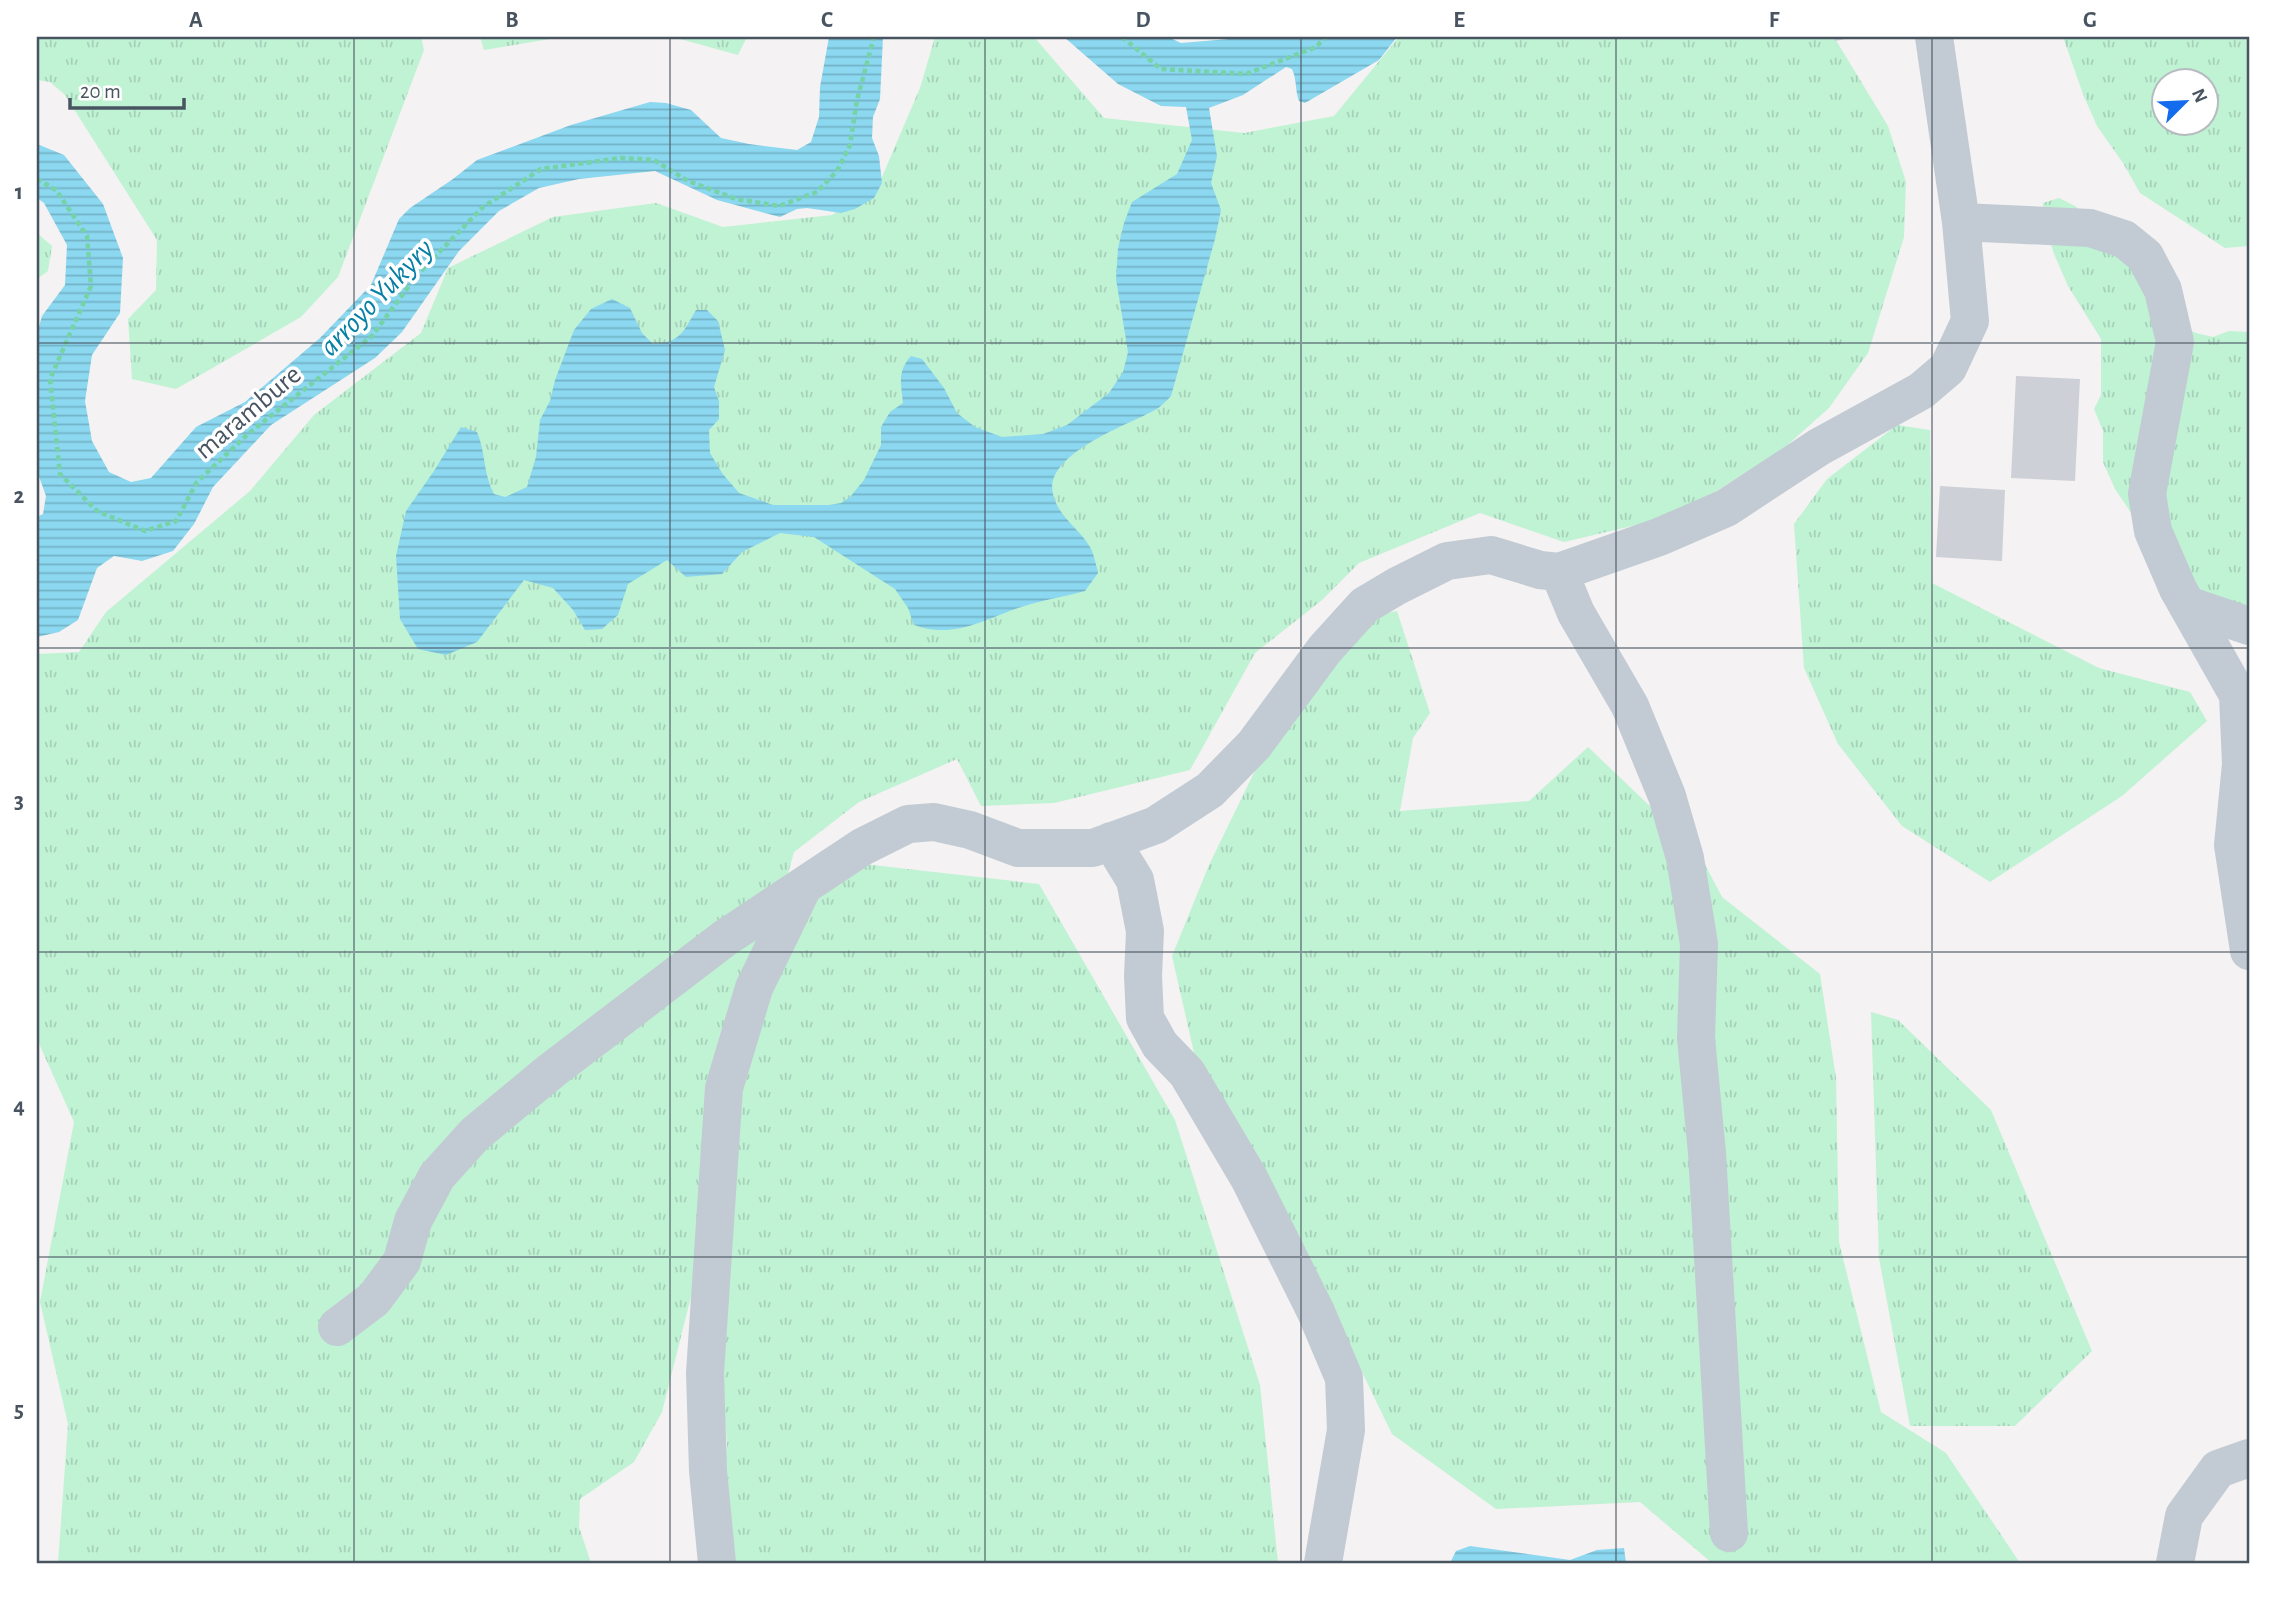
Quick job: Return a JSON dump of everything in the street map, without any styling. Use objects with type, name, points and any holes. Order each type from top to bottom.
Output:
[{"type":"lane","points":[[337,1327],[374,1299],[402,1261],[413,1221],[437,1175],[475,1134],[551,1071],[725,938],[862,847],[908,824],[934,822],[970,830],[1018,848],[1093,848],[1156,825],[1210,790],[1254,745],[1325,649],[1365,604],[1447,561],[1491,555],[1540,570],[1559,572],[1659,537],[1726,508],[1819,447],[1921,391],[1948,368],[1970,321],[1961,222],[1934,37]]},
{"type":"lane","points":[[1961,222],[2090,228],[2124,239],[2145,256],[2163,290],[2175,342],[2147,494],[2153,531],[2187,605],[2238,695],[2241,764],[2233,845],[2249,951]]},
{"type":"lane","points":[[1559,572],[1576,614],[1630,706],[1667,796],[1685,858],[1699,944],[1696,1038],[1709,1178],[1729,1533]]},
{"type":"lane","points":[[2187,605],[2249,626]]},
{"type":"lane","points":[[1111,841],[1135,880],[1145,931],[1145,1018],[1160,1045],[1186,1073],[1249,1178],[1316,1312],[1345,1378],[1346,1430],[1323,1563]]},
{"type":"lane","points":[[717,1563],[708,1471],[705,1373],[724,1088],[754,988],[803,887]]},
{"type":"lane","points":[[2175,1563],[2184,1516],[2218,1469],[2249,1458]]},
{"type":"path","name":"marambure","points":[[37,179],[56,190],[87,236],[91,285],[50,379],[60,474],[97,511],[145,531],[176,521],[197,482],[248,434],[372,336],[417,275],[482,207],[541,169],[621,158],[654,160],[688,180],[736,199],[779,206],[817,192],[837,171],[850,145],[857,100],[874,37]]},
{"type":"path","points":[[1122,37],[1161,69],[1246,74],[1316,47],[1326,37]]},
{"type":"green space","points":[[37,37],[421,37],[424,50],[338,277],[301,317],[176,389],[132,379],[128,319],[156,290],[157,240],[65,95],[50,82],[37,80]]},
{"type":"green space","points":[[480,37],[562,37],[484,50]]},
{"type":"green space","points":[[673,37],[747,37],[738,55]]},
{"type":"green space","points":[[935,37],[1034,37],[1104,118],[1244,133],[1334,116],[1399,37],[1834,37],[1888,126],[1906,182],[1904,237],[1868,353],[1829,408],[1784,448],[1679,515],[1564,542],[1480,513],[1359,563],[1322,600],[1255,653],[1190,770],[1054,803],[981,806],[957,759],[859,802],[794,852],[749,1013],[828,860],[1039,884],[1175,1120],[1260,1385],[1278,1563],[715,1563],[727,1444],[708,1229],[662,1412],[634,1462],[580,1499],[579,1527],[591,1563],[58,1563],[68,1424],[40,1302],[74,1122],[37,1039],[37,654],[79,652],[106,612],[250,491],[314,415],[421,333],[448,268],[553,217],[656,203],[723,227],[832,215],[879,184],[920,88]]},
{"type":"green space","points":[[2063,37],[2249,37],[2249,246],[2225,248],[2140,193],[2097,126]]},
{"type":"green space","points":[[2059,198],[2075,206],[2146,265],[2182,326],[2213,337],[2229,331],[2249,332],[2249,625],[2190,590],[2142,529],[2115,489],[2103,462],[2103,431],[2094,409],[2101,395],[2101,339],[2068,286],[2044,221],[2043,203]]},
{"type":"green space","points":[[37,233],[52,246],[48,271],[37,279]]},
{"type":"green space","points":[[1897,425],[1930,430],[1932,583],[2099,668],[2190,692],[2207,721],[2122,796],[1990,882],[1902,826],[1838,744],[1804,668],[1794,524],[1827,479]]},
{"type":"green space","points":[[1397,611],[1430,713],[1413,738],[1400,811],[1529,801],[1588,747],[1699,853],[1722,897],[1820,974],[1836,1078],[1839,1242],[1881,1412],[1946,1453],[2020,1563],[1712,1563],[1640,1502],[1496,1509],[1392,1434],[1266,1174],[1200,1079],[1172,956],[1209,865],[1326,625]]},
{"type":"green space","points":[[1871,1012],[1898,1020],[1991,1110],[2092,1351],[2015,1426],[1910,1426],[1879,1258]]},
{"type":"water","name":"arroyo Yukyry","points":[[829,37],[883,37],[880,99],[873,117],[872,138],[879,156],[882,183],[874,198],[855,209],[841,213],[807,208],[797,209],[780,217],[717,200],[655,171],[579,179],[539,188],[499,211],[459,251],[402,332],[375,358],[271,425],[213,487],[194,524],[173,551],[142,561],[114,556],[97,568],[78,620],[59,632],[37,637],[37,517],[43,514],[46,496],[37,471],[37,334],[42,316],[65,285],[67,245],[44,203],[37,198],[37,144],[64,155],[103,204],[123,258],[120,313],[92,355],[85,401],[92,441],[109,472],[131,482],[151,478],[196,427],[245,402],[320,338],[371,285],[399,219],[410,208],[477,160],[571,125],[650,102],[691,110],[721,138],[797,150],[811,142],[819,117],[820,87]]},
{"type":"water","points":[[1064,37],[1168,37],[1181,43],[1253,37],[1397,37],[1379,60],[1305,103],[1299,101],[1292,69],[1286,67],[1243,95],[1209,108],[1217,156],[1211,183],[1221,210],[1171,396],[1157,409],[1108,433],[1074,454],[1061,466],[1053,480],[1053,494],[1059,509],[1085,540],[1095,560],[1098,573],[1085,591],[1031,604],[974,625],[945,630],[930,629],[914,625],[908,608],[895,589],[814,537],[780,533],[742,552],[722,574],[686,577],[667,560],[628,584],[618,615],[602,629],[585,630],[573,610],[553,588],[524,580],[477,642],[446,655],[418,649],[400,619],[396,556],[406,511],[461,427],[477,432],[494,494],[505,497],[527,487],[536,457],[540,420],[550,401],[574,330],[591,309],[612,299],[630,308],[642,333],[653,344],[675,338],[684,330],[696,310],[707,310],[718,321],[725,350],[714,387],[719,401],[719,419],[709,430],[710,453],[739,493],[773,505],[829,505],[841,503],[850,497],[864,480],[881,445],[881,427],[890,412],[903,403],[902,373],[911,356],[922,359],[944,388],[957,413],[975,427],[1002,437],[1043,434],[1067,425],[1109,393],[1123,372],[1128,352],[1116,279],[1118,248],[1124,223],[1132,202],[1177,174],[1192,140],[1186,107],[1161,106],[1118,84]]},
{"type":"water","points":[[1470,1546],[1570,1560],[1597,1550],[1624,1548],[1626,1563],[1450,1563],[1456,1551]]},
{"type":"building","points":[[1834,37],[1851,37],[1851,38],[1835,41]]},
{"type":"building","points":[[2016,376],[2080,379],[2075,481],[2011,478]]},
{"type":"building","points":[[1940,486],[2005,490],[2002,561],[1936,557]]}]
